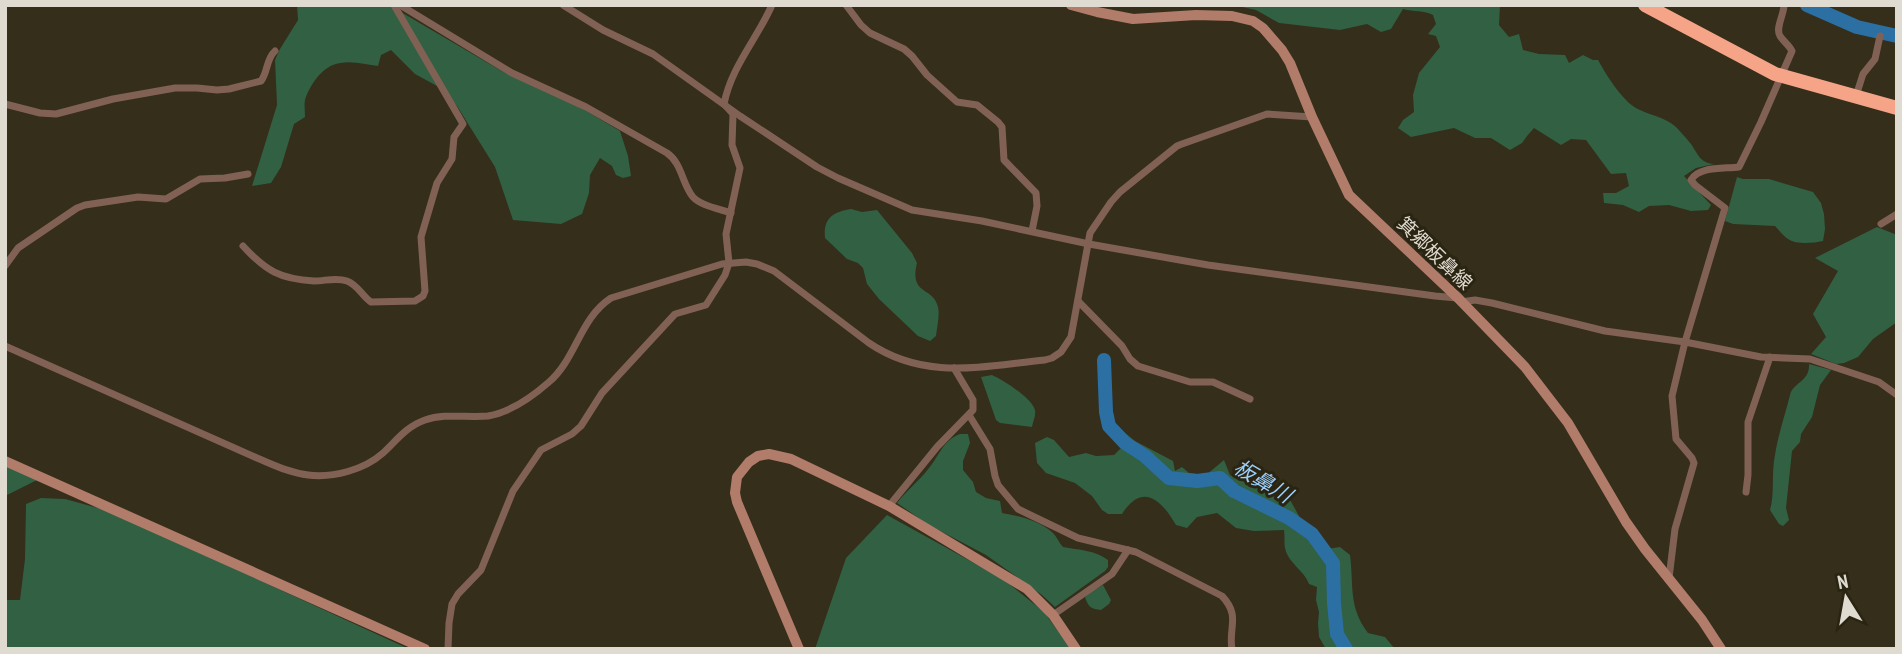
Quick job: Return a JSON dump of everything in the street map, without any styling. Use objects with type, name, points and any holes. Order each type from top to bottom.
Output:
[{"type":"highway","points":[[1645,5],[1780,76],[1897,108]]},
{"type":"street","points":[[243,246],[257,261],[276,274],[316,281],[346,281],[371,302],[415,301],[423,296],[425,290],[421,237],[437,183],[452,159],[454,137],[463,124],[394,5]]},
{"type":"street","points":[[400,5],[512,73],[586,107],[673,157],[696,200],[731,213]]},
{"type":"street","points":[[563,5],[603,30],[653,54],[817,166],[912,210],[936,212],[1089,244],[1208,265],[1475,300],[1605,331],[1770,357],[1810,359],[1879,382],[1897,395]]},
{"type":"street","points":[[724,104],[727,89],[742,56],[772,5]]},
{"type":"street","points":[[846,5],[860,26],[912,55],[926,75],[957,102],[977,105],[998,122],[1002,127],[1004,160],[1036,193],[1037,206],[1032,231]]},
{"type":"street","name":"箕郷板鼻線","points":[[1070,5],[1133,19],[1232,16],[1253,21],[1264,28],[1290,63],[1349,195],[1459,300],[1525,367],[1548,395],[1568,423],[1644,549],[1702,620],[1721,649]]},
{"type":"street","points":[[1669,578],[1675,529],[1693,463],[1676,439],[1672,396],[1685,342],[1725,208],[1691,180],[1693,175],[1699,172],[1739,167],[1791,51],[1778,30],[1784,14],[1784,5]]},
{"type":"street","points":[[1856,96],[1863,74],[1875,59],[1880,36]]},
{"type":"street","points":[[5,104],[55,114],[113,99],[175,88],[229,89],[261,81],[275,51]]},
{"type":"street","points":[[448,649],[452,604],[481,570],[513,491],[541,450],[572,434],[581,426],[601,393],[676,314],[706,305],[725,275],[729,263],[726,234],[740,168],[732,145],[733,114],[724,104]]},
{"type":"street","points":[[5,346],[257,458],[308,475],[325,475],[359,467],[376,459],[408,428],[434,417],[489,416],[514,407],[562,370],[600,304],[623,294],[729,263],[746,262],[775,271],[869,343],[890,356],[910,363],[934,368],[954,368],[1052,358],[1065,348],[1071,337],[1090,233],[1120,192],[1177,146],[1267,114],[1312,117]]},
{"type":"street","points":[[5,266],[18,248],[77,208],[138,197],[166,199],[200,179],[248,174]]},
{"type":"street","points":[[1881,224],[1897,214]]},
{"type":"street","points":[[1078,301],[1138,366],[1190,382],[1213,383],[1250,399]]},
{"type":"street","points":[[1746,492],[1748,422],[1770,357]]},
{"type":"street","points":[[889,506],[974,406],[954,368]]},
{"type":"street","points":[[969,415],[990,449],[998,485],[1015,507],[1078,538],[1141,554],[1225,599],[1234,622],[1230,641],[1232,649]]},
{"type":"street","points":[[799,649],[735,493],[737,477],[749,462],[758,456],[769,454],[791,459],[889,506],[1027,589],[1053,615],[1076,649]]},
{"type":"street","points":[[5,461],[425,649]]},
{"type":"street","points":[[1053,615],[1112,574],[1128,551]]},
{"type":"green space","points":[[297,5],[389,5],[505,73],[571,102],[620,131],[631,176],[623,178],[616,175],[612,166],[600,158],[590,175],[589,193],[582,214],[561,224],[513,220],[495,167],[457,106],[437,86],[415,74],[391,50],[381,55],[378,66],[344,62],[328,67],[319,75],[305,100],[305,117],[294,124],[281,167],[271,183],[252,186],[277,105],[275,60],[298,20]]},
{"type":"green space","points":[[1233,5],[1500,5],[1499,25],[1509,37],[1519,34],[1523,50],[1565,55],[1569,63],[1583,55],[1598,60],[1632,106],[1676,127],[1702,160],[1714,164],[1696,168],[1684,176],[1711,205],[1708,210],[1691,211],[1669,205],[1649,206],[1639,212],[1623,205],[1604,203],[1603,193],[1616,193],[1629,186],[1626,173],[1611,174],[1586,140],[1571,139],[1561,145],[1534,128],[1522,143],[1510,150],[1491,138],[1475,138],[1454,128],[1411,137],[1398,128],[1403,120],[1414,112],[1413,95],[1419,73],[1440,47],[1436,36],[1428,34],[1436,24],[1430,13],[1403,9],[1391,29],[1381,32],[1367,24],[1340,30],[1279,23],[1256,10]]},
{"type":"green space","points":[[1737,177],[1769,179],[1813,192],[1821,203],[1824,214],[1823,241],[1796,242],[1786,238],[1775,226],[1733,224],[1725,221]]},
{"type":"green space","points":[[851,209],[862,212],[877,210],[912,253],[917,263],[916,281],[935,300],[938,307],[936,336],[930,341],[918,336],[879,299],[867,284],[863,268],[847,259],[825,238],[830,217]]},
{"type":"green space","points":[[1877,227],[1897,235],[1897,322],[1873,339],[1858,357],[1844,363],[1836,364],[1811,354],[1826,337],[1813,314],[1838,271],[1815,258]]},
{"type":"green space","points":[[1809,364],[1831,370],[1820,385],[1812,417],[1801,434],[1800,442],[1792,451],[1786,508],[1789,520],[1783,526],[1770,510],[1774,462],[1790,395],[1794,387],[1807,375]]},
{"type":"green space","points":[[992,375],[1033,405],[1035,412],[1032,427],[1000,423],[996,420],[981,377]]},
{"type":"green space","points":[[1110,408],[1114,422],[1124,432],[1135,441],[1173,461],[1175,471],[1182,467],[1189,473],[1206,475],[1224,460],[1230,475],[1267,493],[1289,498],[1299,516],[1299,529],[1321,550],[1340,547],[1350,555],[1357,614],[1368,633],[1385,637],[1395,649],[1326,649],[1319,637],[1317,587],[1309,584],[1289,558],[1285,548],[1284,530],[1254,531],[1236,528],[1217,513],[1197,517],[1187,528],[1176,525],[1158,502],[1145,497],[1137,498],[1122,514],[1108,514],[1092,496],[1075,483],[1046,473],[1037,463],[1035,443],[1047,437],[1054,440],[1069,457],[1086,453],[1096,456],[1114,455],[1123,446],[1107,429]]},
{"type":"green space","points":[[960,434],[968,434],[970,443],[963,461],[963,470],[973,482],[976,492],[986,498],[1000,501],[1002,513],[1042,525],[1063,547],[1098,554],[1108,560],[1105,571],[1055,607],[986,555],[929,525],[897,503],[925,473],[945,444]]},
{"type":"green space","points":[[5,463],[39,479],[5,496]]},
{"type":"green space","points":[[41,498],[65,499],[109,511],[409,649],[5,649],[5,600],[20,600],[25,559],[26,504]]},
{"type":"green space","points":[[887,515],[1003,579],[1044,612],[1071,649],[815,649],[846,558]]},
{"type":"green space","points":[[1103,585],[1111,600],[1101,610],[1092,608],[1085,597]]},
{"type":"waterway","points":[[1807,5],[1857,27],[1897,36]]},
{"type":"waterway","name":"板鼻川","points":[[1104,360],[1109,426],[1125,443],[1145,456],[1169,478],[1197,481],[1220,478],[1234,491],[1289,518],[1312,534],[1333,563],[1337,634],[1346,649]]}]
